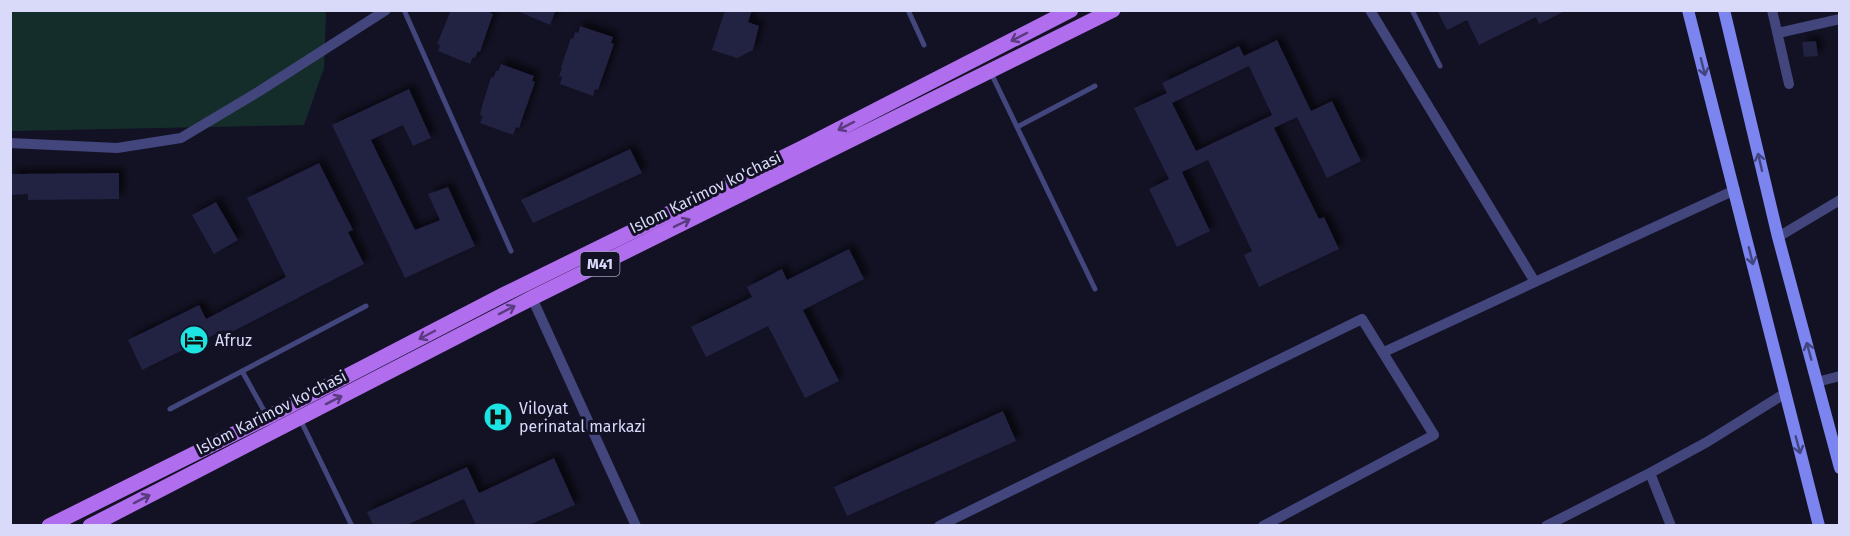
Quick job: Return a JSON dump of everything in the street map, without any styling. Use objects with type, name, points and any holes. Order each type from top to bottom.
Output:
[{"type":"main road","name":"Islom Karimov ko'chasi","points":[[49,525],[268,417],[505,294],[802,148],[1071,10]]},
{"type":"main road","name":"Islom Karimov ko'chasi","points":[[100,523],[532,298],[1113,10]]},
{"type":"street","points":[[10,143],[117,148],[181,138],[386,10]]},
{"type":"street","points":[[1370,10],[1535,282]]},
{"type":"street","points":[[1688,10],[1819,525]]},
{"type":"street","points":[[1724,10],[1778,237],[1839,468]]},
{"type":"street","points":[[1772,10],[1789,84]]},
{"type":"street","points":[[1778,33],[1839,19]]},
{"type":"street","points":[[1384,352],[1735,190]]},
{"type":"street","points":[[1778,237],[1839,200]]},
{"type":"street","points":[[532,298],[636,525]]},
{"type":"street","points":[[939,525],[1362,319],[1434,435],[1263,525]]},
{"type":"street","points":[[1817,382],[1839,375]]},
{"type":"street","points":[[1546,525],[1707,442],[1784,394]]},
{"type":"street","points":[[1650,473],[1671,525]]},
{"type":"lane","points":[[404,10],[511,251]]},
{"type":"lane","points":[[908,10],[924,45]]},
{"type":"lane","points":[[1412,10],[1440,66]]},
{"type":"lane","points":[[990,71],[1095,289]]},
{"type":"lane","points":[[1017,127],[1095,86]]},
{"type":"lane","points":[[170,409],[366,306]]},
{"type":"lane","points":[[242,371],[268,417]]},
{"type":"lane","points":[[299,418],[352,525]]},
{"type":"green space","points":[[10,11],[324,11],[326,14],[324,68],[304,125],[11,131]]},
{"type":"building","points":[[451,10],[492,10],[490,13],[493,14],[480,52],[478,51],[475,58],[473,57],[470,64],[438,51],[440,45],[437,44]]},
{"type":"building","points":[[515,10],[556,10],[550,25]]},
{"type":"building","points":[[725,10],[752,10],[748,22],[759,26],[753,50],[737,58],[712,50]]},
{"type":"building","points":[[1437,10],[1567,10],[1539,24],[1536,17],[1479,45],[1467,20],[1447,30]]},
{"type":"building","points":[[580,26],[613,37],[611,43],[614,44],[598,90],[595,89],[593,96],[560,84],[561,67],[571,38],[573,39],[575,32],[578,33]]},
{"type":"building","points":[[1277,40],[1311,111],[1332,101],[1361,161],[1327,178],[1297,117],[1274,128],[1319,219],[1324,217],[1339,249],[1259,287],[1244,255],[1252,251],[1208,160],[1182,172],[1210,231],[1177,247],[1149,189],[1169,179],[1134,108],[1167,93],[1162,83],[1239,46],[1244,56]],"holes":[[[1249,66],[1272,115],[1196,151],[1172,103]]]},
{"type":"building","points":[[1816,41],[1818,56],[1804,57],[1802,42]]},
{"type":"building","points":[[501,64],[534,76],[532,81],[535,82],[519,128],[516,127],[513,135],[480,123],[483,116],[480,115],[482,106],[491,77],[493,78]]},
{"type":"building","points":[[409,89],[431,138],[413,146],[403,125],[371,140],[415,230],[440,220],[428,194],[448,187],[475,246],[405,278],[332,125]]},
{"type":"building","points":[[630,149],[642,173],[533,223],[521,200]]},
{"type":"building","points":[[319,163],[353,230],[348,232],[364,264],[226,335],[224,330],[142,370],[128,340],[199,305],[206,319],[286,277],[247,198]]},
{"type":"building","points":[[119,173],[119,199],[28,200],[28,194],[10,195],[10,174]]},
{"type":"building","points":[[216,202],[238,240],[214,254],[192,215]]},
{"type":"building","points":[[849,249],[864,279],[803,310],[839,381],[805,398],[768,326],[706,357],[691,327],[752,297],[747,287],[782,269],[787,280]]},
{"type":"building","points":[[1003,411],[1016,441],[847,516],[834,487]]},
{"type":"building","points":[[554,458],[575,505],[529,525],[476,525],[464,499],[407,525],[373,525],[367,512],[467,467],[479,493]]},
{"type":"place","name":"Afruz","points":[[194,340]]},
{"type":"place","name":"Viloyat perinatal markazi","points":[[498,417]]}]
